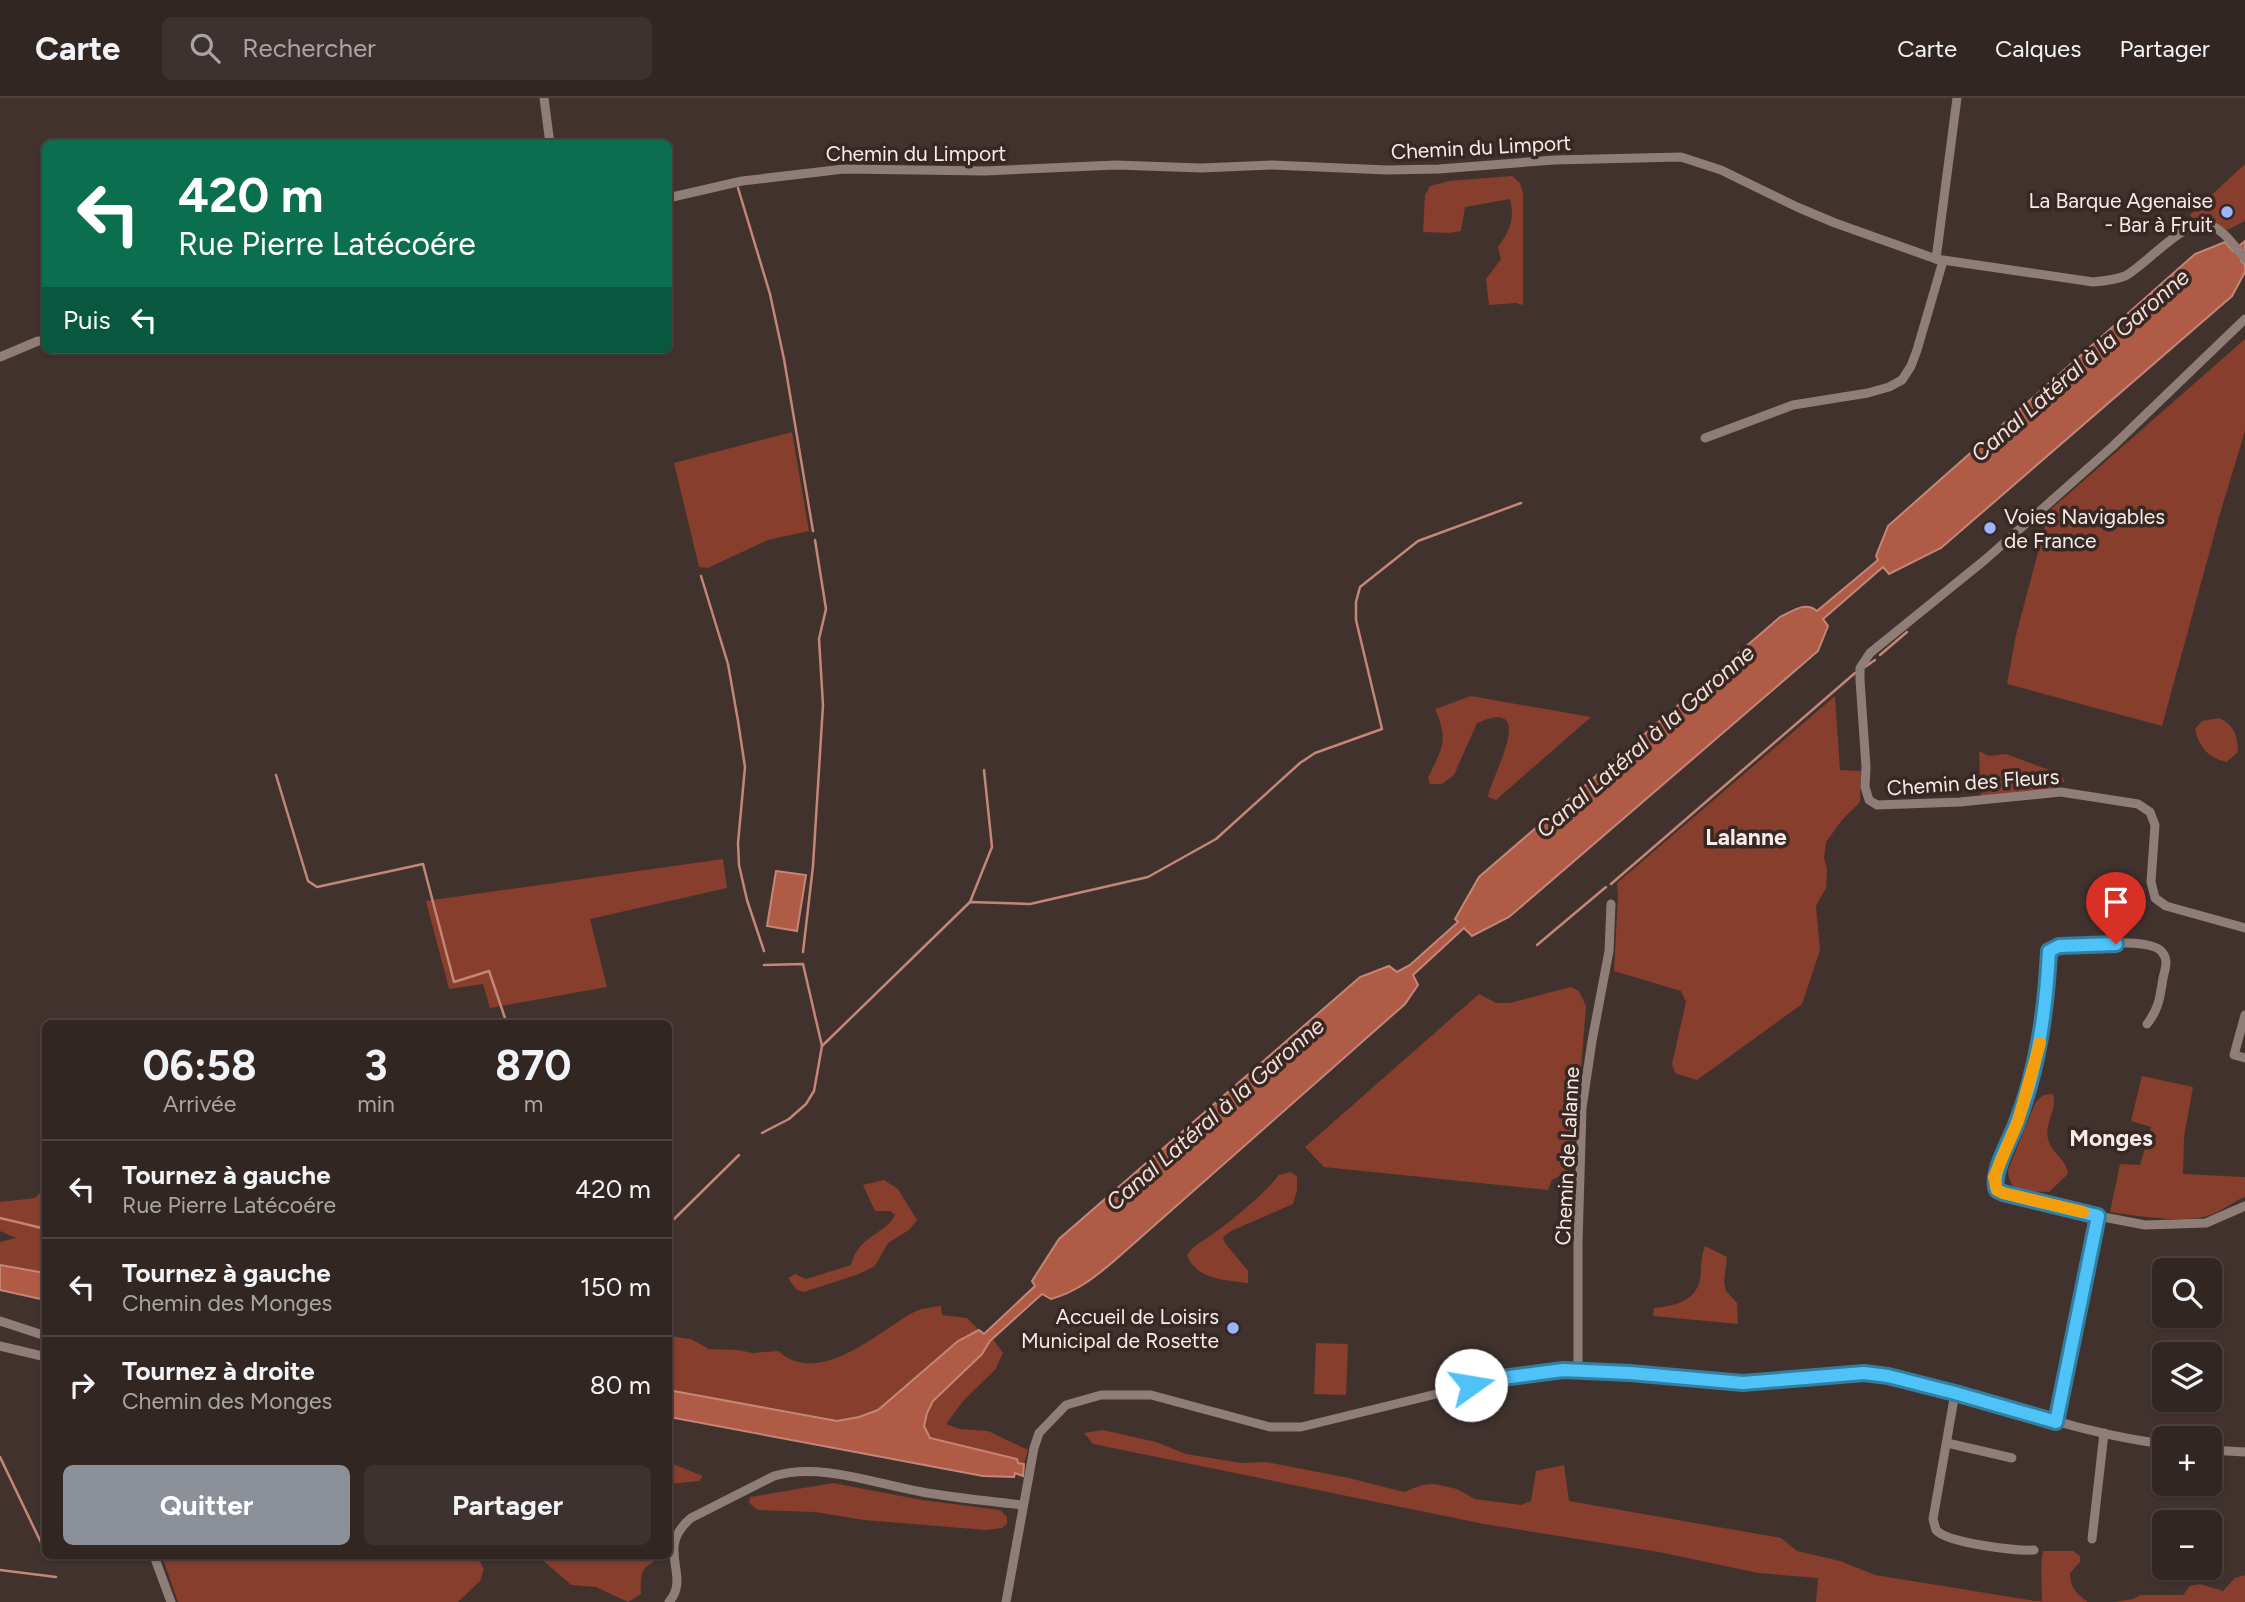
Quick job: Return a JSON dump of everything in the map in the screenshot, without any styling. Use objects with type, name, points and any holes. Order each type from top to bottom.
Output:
[{"type":"street","points":[[544,98],[549,140]]},
{"type":"street","points":[[1705,438],[1793,405],[1868,393],[1902,380],[1917,350],[1939,260],[1957,98]]},
{"type":"street","name":"Chemin du Limport","points":[[672,197],[741,181],[844,169],[985,172],[1116,165],[1201,168],[1272,165],[1400,170],[1554,160],[1681,157],[1721,170],[1835,223],[1939,260],[2083,281],[2106,281],[2123,277],[2136,269],[2186,229],[2197,224],[2211,225],[2227,237],[2245,259]]},
{"type":"street","name":"Chemin des Fleurs","points":[[2245,319],[2113,446],[1986,559],[1894,631],[1866,657],[1860,668],[1865,787],[1872,803],[1948,803],[2061,792],[2130,802],[2144,807],[2155,825],[2151,882],[2155,898],[2166,906],[2245,928]]},
{"type":"street","points":[[0,357],[42,342]]},
{"type":"street","name":"Chemin de Lalanne","points":[[1578,1370],[1582,1108],[1609,951],[1611,904]]},
{"type":"street","points":[[2147,1024],[2157,1011],[2167,961],[2158,948],[2128,943],[2059,946],[2049,951],[2044,1021],[2038,1058],[2018,1121],[1994,1177],[1997,1190],[2098,1216],[2145,1224],[2197,1224],[2225,1216],[2245,1206]]},
{"type":"street","points":[[2245,1015],[2234,1055],[2245,1058]]},
{"type":"street","points":[[2056,1422],[2098,1216]]},
{"type":"street","points":[[0,1321],[42,1335]]},
{"type":"street","points":[[0,1346],[42,1356]]},
{"type":"street","points":[[1006,1602],[1039,1433],[1066,1405],[1101,1395],[1151,1395],[1270,1426],[1301,1427],[1532,1373],[1578,1370],[1743,1383],[1864,1373],[1888,1376],[1955,1393],[2056,1422],[2152,1442]]},
{"type":"street","points":[[1955,1393],[1933,1519],[1936,1530],[1950,1539],[2034,1550]]},
{"type":"street","points":[[2092,1539],[2104,1433]]},
{"type":"street","points":[[1947,1443],[2012,1458]]},
{"type":"street","points":[[2222,1451],[2245,1452]]},
{"type":"street","points":[[669,1602],[677,1587],[673,1546],[680,1527],[691,1518],[787,1472],[808,1470],[924,1493],[1023,1505]]},
{"type":"street","points":[[155,1559],[171,1602]]},
{"type":"shaded area","points":[[2245,164],[2245,221],[2227,230],[2211,221],[2196,222],[2190,215]]},
{"type":"shaded area","points":[[1512,176],[1520,183],[1523,193],[1523,305],[1489,305],[1486,279],[1501,259],[1498,247],[1510,224],[1510,199],[1465,207],[1461,231],[1423,232],[1425,195],[1430,186],[1449,181]]},
{"type":"shaded area","points":[[2245,339],[2245,431],[2162,726],[2007,684],[2016,635],[2049,511]]},
{"type":"shaded area","points":[[792,432],[809,531],[768,540],[708,568],[699,567],[674,463]]},
{"type":"shaded area","points":[[1471,696],[1591,717],[1496,800],[1488,797],[1507,742],[1509,729],[1506,720],[1496,717],[1477,723],[1454,775],[1442,784],[1430,784],[1428,778],[1443,737],[1435,709]]},
{"type":"shaded area","points":[[1835,696],[1840,770],[1861,771],[1860,802],[1826,842],[1826,888],[1816,906],[1820,950],[1802,1004],[1697,1080],[1675,1073],[1672,1064],[1686,1002],[1681,991],[1614,971],[1617,883]]},
{"type":"shaded area","points":[[2219,718],[2232,728],[2237,741],[2238,752],[2227,762],[2205,751],[2195,729],[2202,721]]},
{"type":"shaded area","points":[[1979,751],[1989,756],[2006,754],[2060,774],[2065,781],[2053,789],[1981,797]]},
{"type":"shaded area","points":[[723,859],[727,888],[590,919],[607,987],[490,1008],[483,984],[449,989],[426,901]]},
{"type":"shaded area","points":[[1571,987],[1579,991],[1586,1006],[1573,1169],[1552,1180],[1548,1190],[1324,1167],[1305,1147],[1479,994],[1496,1003],[1510,1003]]},
{"type":"shaded area","points":[[2142,1076],[2193,1087],[2184,1137],[2183,1174],[2245,1177],[2245,1197],[2199,1218],[2161,1218],[2110,1212],[2120,1164],[2140,1165],[2151,1127],[2131,1121]]},
{"type":"shaded area","points":[[2053,1094],[2054,1105],[2048,1139],[2065,1164],[2068,1174],[2049,1192],[2021,1190],[2012,1184],[2008,1170],[2035,1103],[2043,1095]]},
{"type":"shaded area","points":[[1291,1172],[1297,1176],[1293,1204],[1223,1237],[1248,1271],[1248,1283],[1212,1277],[1191,1263],[1187,1255],[1190,1251],[1250,1204],[1279,1175]]},
{"type":"shaded area","points":[[884,1180],[898,1189],[917,1220],[909,1230],[888,1243],[875,1266],[804,1292],[797,1290],[788,1278],[795,1274],[806,1279],[851,1265],[859,1247],[891,1222],[895,1215],[890,1211],[875,1211],[863,1185]]},
{"type":"shaded area","points":[[42,1191],[42,1272],[0,1265],[0,1242],[16,1238],[0,1231],[0,1202],[35,1198]]},
{"type":"shaded area","points":[[1705,1246],[1727,1257],[1724,1282],[1726,1291],[1737,1303],[1738,1324],[1653,1316],[1654,1308],[1682,1302],[1693,1293],[1700,1280]]},
{"type":"shaded area","points":[[941,1306],[942,1315],[967,1318],[979,1330],[958,1341],[878,1410],[859,1417],[837,1421],[672,1391],[672,1337],[691,1339],[709,1349],[753,1353],[778,1351],[794,1361],[812,1363],[848,1353],[914,1312]]},
{"type":"shaded area","points":[[992,1338],[1003,1353],[995,1370],[964,1400],[946,1424],[960,1429],[988,1431],[1028,1450],[1024,1464],[930,1438],[925,1427],[926,1416],[940,1393],[982,1354]]},
{"type":"shaded area","points":[[1316,1343],[1348,1344],[1346,1395],[1314,1394]]},
{"type":"shaded area","points":[[1103,1430],[1156,1442],[1186,1454],[1241,1463],[1266,1462],[1404,1492],[1422,1485],[1434,1484],[1457,1489],[1475,1499],[1521,1505],[1531,1501],[1536,1471],[1564,1465],[1569,1501],[1781,1538],[1797,1551],[1840,1561],[1875,1575],[2035,1601],[2042,1601],[2043,1551],[2073,1551],[2080,1556],[2080,1562],[2070,1573],[2071,1582],[2077,1593],[2088,1602],[1816,1602],[1818,1578],[1758,1573],[1659,1552],[1484,1524],[1093,1444],[1084,1433]]},
{"type":"shaded area","points":[[672,1462],[703,1476],[699,1481],[672,1484]]},
{"type":"shaded area","points":[[833,1483],[922,1500],[1000,1510],[1007,1517],[1007,1524],[1002,1528],[986,1530],[864,1520],[815,1512],[758,1510],[749,1503],[750,1497]]},
{"type":"shaded area","points":[[163,1559],[478,1559],[484,1569],[480,1581],[458,1602],[178,1602]]},
{"type":"shaded area","points":[[541,1559],[658,1559],[642,1574],[641,1594],[628,1602],[596,1587],[571,1585]]},
{"type":"shaded area","points":[[2245,1575],[2245,1602],[2114,1602],[2141,1595],[2183,1595],[2190,1586],[2200,1584],[2223,1591],[2235,1578]]},
{"type":"water","name":"Canal Latéral à la Garonne","points":[[2245,241],[2245,254],[2241,261],[2245,265],[2245,272],[2232,296],[1941,548],[1889,574],[1883,567],[1823,619],[1828,626],[1818,651],[1509,917],[1472,936],[1464,928],[1413,975],[1418,985],[1405,1004],[1114,1261],[1069,1293],[1051,1299],[1042,1294],[990,1341],[982,1354],[933,1401],[924,1426],[930,1438],[1017,1459],[1018,1463],[1024,1464],[1023,1476],[1015,1473],[1014,1477],[983,1476],[672,1418],[672,1391],[837,1421],[859,1417],[878,1410],[958,1341],[979,1330],[984,1334],[1035,1286],[1032,1281],[1059,1239],[1360,977],[1389,966],[1397,972],[1410,965],[1458,922],[1455,919],[1479,877],[1780,617],[1803,607],[1817,611],[1878,560],[1876,556],[1888,526],[2195,254],[2225,242],[2233,251]]},
{"type":"water","points":[[776,871],[806,875],[797,931],[767,926]]},
{"type":"water","points":[[0,1265],[42,1272],[42,1299],[0,1290]]},
{"type":"waterway","points":[[738,188],[770,294],[784,359],[813,531]]},
{"type":"waterway","points":[[762,1133],[789,1119],[806,1104],[814,1091],[822,1046],[970,902],[1030,904],[1148,877],[1216,839],[1300,763],[1315,753],[1382,729],[1356,620],[1356,602],[1360,587],[1418,541],[1521,503]]},
{"type":"waterway","points":[[803,952],[813,866],[823,705],[819,639],[826,609],[815,540]]},
{"type":"waterway","points":[[701,576],[728,664],[738,721],[745,767],[738,843],[739,865],[764,951]]},
{"type":"waterway","points":[[1880,655],[1907,632]]},
{"type":"waterway","points":[[1865,667],[1875,660]]},
{"type":"waterway","points":[[1611,884],[1855,673]]},
{"type":"waterway","points":[[970,902],[992,847],[984,770]]},
{"type":"waterway","points":[[276,775],[308,881],[317,887],[423,864],[454,982],[489,971],[506,1020]]},
{"type":"waterway","points":[[1537,945],[1606,887]]},
{"type":"waterway","points":[[764,965],[803,964],[822,1046]]},
{"type":"waterway","points":[[672,1221],[739,1155]]},
{"type":"waterway","points":[[0,1218],[42,1228]]},
{"type":"waterway","points":[[0,1457],[42,1545]]},
{"type":"waterway","points":[[0,1570],[56,1577]]},
{"type":"slow traffic","points":[[2040,1043],[2038,1058],[2018,1121],[1994,1177],[1994,1184],[1997,1190],[2003,1193],[2083,1212]]},
{"type":"place","name":"La Barque Agenaise - Bar à Fruit","points":[[2227,212]]},
{"type":"place","name":"Voies Navigables de France","points":[[1990,528]]},
{"type":"place","name":"Accueil de Loisirs Municipal de Rosette","points":[[1233,1328]]},
{"type":"district","name":"Lalanne","points":[[1746,837]]},
{"type":"district","name":"Monges","points":[[2111,1138]]},
{"type":"route","points":[[1471,1385],[1563,1370],[1743,1383],[1864,1373],[1888,1376],[1955,1393],[2056,1422],[2098,1216],[2003,1193],[1997,1190],[1994,1177],[2018,1121],[2038,1058],[2044,1021],[2049,951],[2059,946],[2116,944]]}]
